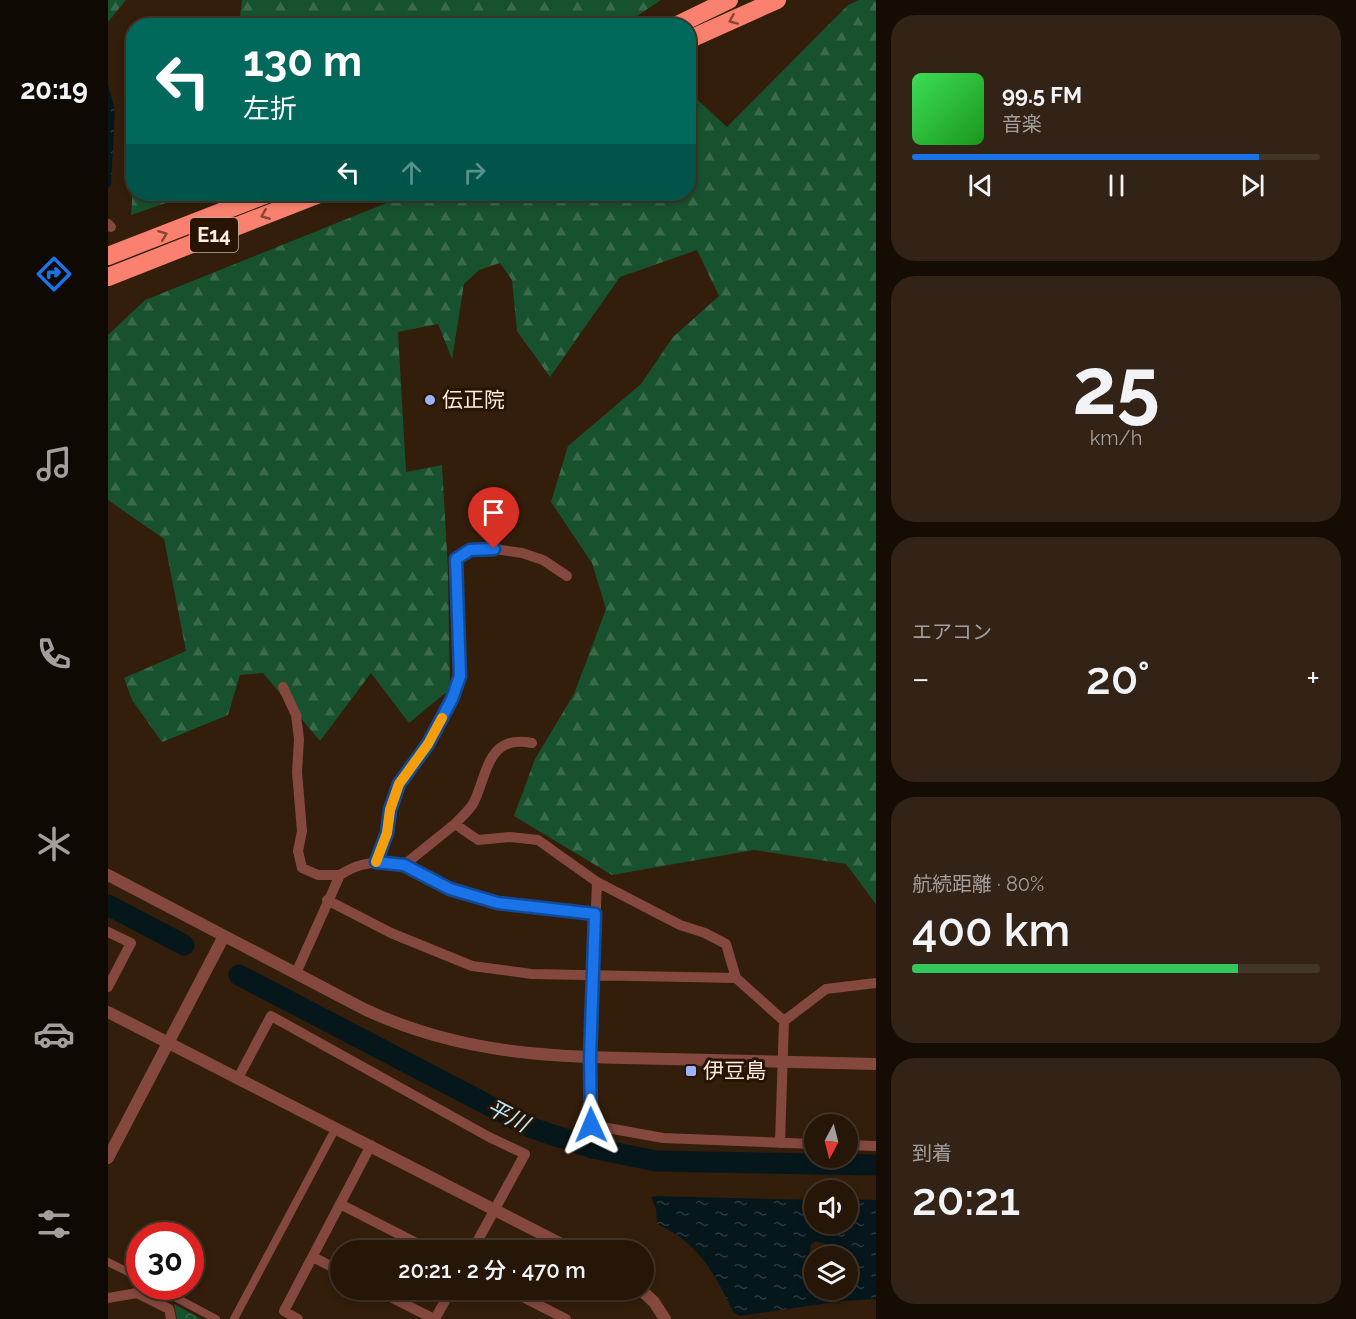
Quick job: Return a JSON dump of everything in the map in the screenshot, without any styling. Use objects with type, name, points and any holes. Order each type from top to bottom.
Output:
[{"type":"highway","points":[[692,18],[729,0]]},
{"type":"highway","points":[[696,36],[777,0]]},
{"type":"highway","name":"E14","points":[[108,256],[249,201]]},
{"type":"highway","name":"E14","points":[[108,277],[301,201]]},
{"type":"street","points":[[376,862],[387,833],[390,810],[399,784],[428,744],[452,699],[460,676],[456,559],[470,550],[494,549],[543,560],[567,576]]},
{"type":"street","points":[[283,687],[296,715],[299,739],[297,772],[302,831],[298,851],[302,868],[318,875],[340,875]]},
{"type":"street","points":[[404,865],[455,824],[473,805],[494,751],[508,742],[532,743]]},
{"type":"street","points":[[455,824],[478,840],[510,837],[538,840],[597,882],[680,925],[705,933],[726,944],[736,978],[784,1021]]},
{"type":"street","points":[[296,973],[340,875],[353,866],[376,862],[404,865],[450,889],[498,903],[595,914]]},
{"type":"street","points":[[108,874],[381,1017],[451,1041],[501,1051],[590,1058],[876,1064]]},
{"type":"street","points":[[597,882],[590,1058],[591,1125],[663,1138],[804,1144]]},
{"type":"street","points":[[327,900],[400,937],[472,966],[532,974],[736,978]]},
{"type":"street","points":[[108,932],[131,943],[108,987]]},
{"type":"street","points":[[108,1158],[224,936]]},
{"type":"street","points":[[780,1143],[784,1021],[826,989],[876,983]]},
{"type":"street","points":[[108,1012],[554,1240]]},
{"type":"street","points":[[238,1078],[271,1016],[489,1137],[525,1154],[478,1240]]},
{"type":"street","points":[[234,1319],[332,1135]]},
{"type":"street","points":[[298,1319],[284,1311],[371,1145]]},
{"type":"street","points":[[858,1145],[876,1146]]},
{"type":"street","points":[[340,1204],[410,1240]]},
{"type":"street","points":[[313,1257],[330,1266]]},
{"type":"street","points":[[108,1262],[126,1271]]},
{"type":"street","points":[[108,1298],[137,1293],[169,1309],[171,1319]]},
{"type":"street","points":[[180,1300],[216,1319]]},
{"type":"street","points":[[397,1300],[435,1319],[445,1300]]},
{"type":"street","points":[[529,1300],[566,1319]]},
{"type":"street","points":[[652,1300],[665,1319]]},
{"type":"green space","points":[[108,0],[126,0],[108,22]]},
{"type":"green space","points":[[242,0],[661,0],[634,18],[240,18]]},
{"type":"green space","points":[[859,0],[876,0],[876,904],[846,864],[754,850],[612,875],[514,816],[535,759],[574,694],[606,609],[592,563],[551,502],[568,446],[641,384],[673,337],[719,296],[697,250],[620,277],[550,377],[517,331],[512,280],[500,263],[479,270],[464,284],[452,359],[438,324],[398,332],[406,472],[442,465],[448,570],[450,689],[409,723],[371,673],[320,741],[263,673],[240,675],[228,715],[162,742],[132,700],[124,678],[186,651],[164,539],[108,500],[108,335],[145,300],[392,201],[696,201],[696,98],[727,127],[848,5]]},
{"type":"green space","points":[[132,201],[172,201],[131,215]]},
{"type":"green space","points":[[174,1304],[201,1319],[177,1319]]},
{"type":"water","points":[[108,84],[115,110],[111,186],[108,188]]},
{"type":"water","points":[[651,1197],[804,1200],[804,1234],[858,1234],[858,1199],[876,1200],[876,1299],[842,1301],[740,1316],[733,1312],[704,1260],[684,1240],[657,1224],[656,1209]]},
{"type":"waterway","name":"平川","points":[[108,905],[184,945]]},
{"type":"waterway","name":"平川","points":[[239,975],[532,1128],[592,1148],[656,1161],[876,1165]]},
{"type":"slow traffic","points":[[376,862],[387,833],[390,810],[399,784],[428,744],[442,718]]},
{"type":"place","name":"伝正院","points":[[430,400]]},
{"type":"place","name":"伊豆島","points":[[691,1071]]},
{"type":"route","points":[[494,549],[470,550],[456,559],[460,676],[452,699],[428,744],[399,784],[390,810],[387,833],[376,862],[404,865],[450,889],[498,903],[595,914],[590,1058],[591,1125]]}]
